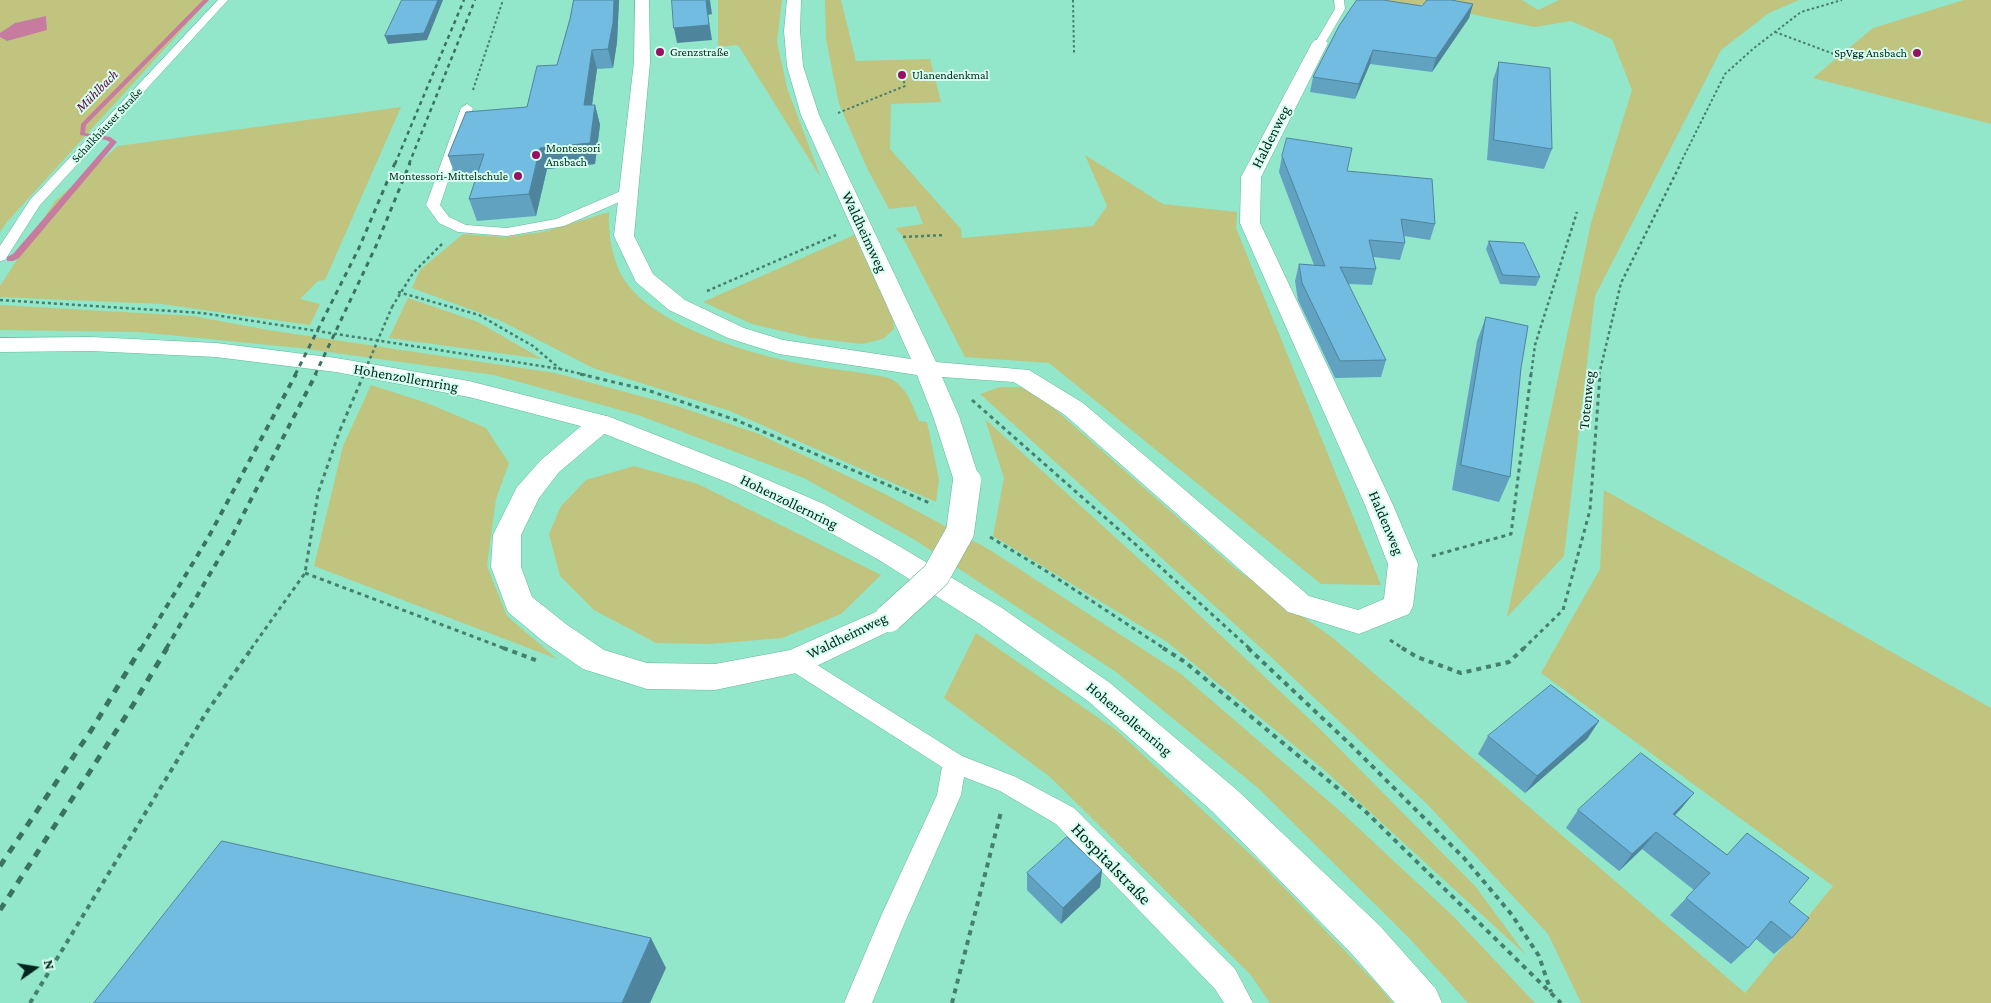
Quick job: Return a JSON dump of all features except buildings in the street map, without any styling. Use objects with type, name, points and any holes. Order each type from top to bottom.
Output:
[{"type":"street","points":[[642,0],[642,62],[624,236],[644,277],[677,305],[736,334],[779,347],[927,369],[1020,375],[1074,410],[1299,604],[1359,622]]},
{"type":"street","name":"Waldheimweg","points":[[601,423],[550,466],[528,494],[507,535],[506,567],[519,604],[555,633],[594,660],[647,676],[715,676],[795,662],[889,618],[936,575],[960,532],[967,481],[946,416],[927,369],[810,115],[795,66],[792,31],[794,0]]},
{"type":"street","name":"Haldenweg","points":[[1320,43],[1251,177],[1250,223],[1379,504],[1403,564],[1398,606],[1359,622]]},
{"type":"street","name":"Hohenzollernring","points":[[0,345],[91,344],[216,350],[327,364],[469,389],[601,423],[738,477],[814,511],[889,553],[991,616],[1099,692],[1225,801],[1366,940],[1422,1003]]},
{"type":"lane","name":"Schalkhäuser Straße","points":[[0,257],[35,203],[223,0]]},
{"type":"lane","points":[[1320,43],[1340,9],[1339,0]]},
{"type":"lane","points":[[467,108],[433,205],[444,220],[463,229],[508,232],[559,224],[628,193]]},
{"type":"lane","name":"Hospitalstraße","points":[[795,662],[954,763],[1008,784],[1065,816],[1224,979],[1240,1003]]},
{"type":"lane","points":[[858,1003],[890,925],[949,795],[954,763]]},
{"type":"path","points":[[467,108],[503,0]]},
{"type":"path","points":[[1073,0],[1074,54]]},
{"type":"path","name":"Totenweg","points":[[1359,622],[1418,657],[1461,673],[1509,662],[1563,610],[1590,510],[1598,381],[1621,283],[1725,74],[1801,12],[1842,0]]},
{"type":"path","points":[[1775,32],[1834,54]]},
{"type":"path","points":[[832,115],[905,86],[902,74]]},
{"type":"path","points":[[1403,564],[1510,534],[1535,345],[1577,212]]},
{"type":"path","points":[[677,305],[860,224]]},
{"type":"path","points":[[30,1003],[206,713],[305,573],[318,493],[340,430],[398,292],[411,273],[430,254],[463,229]]},
{"type":"path","points":[[903,237],[945,235]]},
{"type":"path","points":[[398,292],[479,316],[533,346],[560,369]]},
{"type":"path","points":[[0,300],[70,302],[202,312],[560,369],[647,390],[736,420],[934,505]]},
{"type":"path","points":[[969,397],[1134,543],[1254,653],[1353,747],[1464,858],[1512,915],[1539,956],[1552,992]]},
{"type":"path","points":[[983,533],[1046,571],[1185,662],[1364,810],[1552,992],[1561,1003]]},
{"type":"path","points":[[305,573],[542,662]]},
{"type":"path","points":[[952,1003],[1008,784]]},
{"type":"green space","points":[[0,0],[209,0],[0,232],[0,37],[7,41],[47,29],[46,16],[15,23],[0,33]]},
{"type":"green space","points":[[718,0],[782,0],[777,42],[787,88],[821,178],[738,45],[718,47]]},
{"type":"green space","points":[[825,0],[841,0],[856,61],[930,59],[941,102],[891,104],[890,149],[961,229],[962,238],[1093,226],[1107,206],[1085,155],[1163,204],[1237,212],[1236,228],[1381,585],[1321,584],[1049,363],[965,357],[901,234],[895,228],[923,224],[916,206],[889,209],[867,168],[839,104],[826,39]]},
{"type":"green space","points":[[1357,0],[1522,0],[1538,10],[1559,0],[1799,0],[1769,13],[1721,50],[1595,296],[1564,556],[1507,617],[1591,223],[1632,90],[1612,39],[1571,21],[1535,27],[1422,4],[1412,9]]},
{"type":"green space","name":"SpVgg Ansbach","points":[[1964,0],[1991,0],[1991,124],[1813,78],[1873,28]]},
{"type":"green space","points":[[401,107],[325,280],[318,281],[300,299],[320,304],[310,325],[161,304],[0,297],[0,286],[55,201],[118,146]]},
{"type":"green space","points":[[609,212],[612,248],[617,265],[625,281],[641,298],[662,314],[713,339],[742,349],[796,363],[880,376],[893,380],[898,384],[909,399],[919,421],[927,422],[939,479],[936,502],[730,411],[593,368],[499,320],[412,288],[420,270],[463,234],[504,237],[543,232]]},
{"type":"green space","points":[[854,235],[893,318],[894,329],[883,339],[862,344],[811,338],[752,324],[703,302]]},
{"type":"green space","points":[[408,298],[478,322],[542,359],[389,338]]},
{"type":"green space","points":[[0,305],[193,316],[268,330],[555,373],[677,406],[759,434],[883,493],[990,550],[1181,674],[1340,811],[1454,917],[1535,1003],[1468,1003],[1410,939],[1258,788],[1116,672],[915,540],[804,478],[638,415],[494,375],[300,348],[138,332],[0,330]]},
{"type":"green space","points":[[371,385],[427,403],[486,428],[509,463],[496,499],[487,566],[507,616],[557,659],[314,566],[343,446]]},
{"type":"green space","points":[[1000,387],[1023,387],[1048,403],[1236,569],[1333,638],[1745,993],[1833,886],[1541,673],[1600,569],[1604,490],[1991,708],[1991,1003],[1581,1003],[1548,934],[1428,805],[1270,656],[980,394]]},
{"type":"green space","points":[[985,419],[1160,578],[1320,729],[1475,886],[1526,955],[1322,768],[1167,642],[993,536],[1004,478]]},
{"type":"green space","points":[[634,466],[698,484],[881,575],[841,614],[782,638],[710,644],[656,643],[594,610],[560,576],[549,534],[561,506],[586,480]]},
{"type":"green space","points":[[976,633],[1116,730],[1263,866],[1393,1003],[1270,1003],[1250,974],[1050,777],[944,698]]},
{"type":"shaded area","points":[[46,16],[47,30],[7,41],[0,37],[0,33],[15,23]]},
{"type":"waterway","name":"Mühlbach","points":[[10,259],[16,256],[114,142],[108,138],[82,134],[83,125],[206,0]]},
{"type":"railway","points":[[395,164],[464,0]]},
{"type":"railway","points":[[409,164],[475,0]]},
{"type":"railway","points":[[295,375],[359,248],[395,163]]},
{"type":"railway","points":[[315,375],[376,246],[410,163]]},
{"type":"railway","points":[[141,649],[208,538],[296,374]]},
{"type":"railway","points":[[166,649],[231,538],[316,374]]},
{"type":"railway","points":[[0,866],[92,729],[141,648]]},
{"type":"railway","points":[[0,910],[133,705],[167,648]]},
{"type":"place","name":"Grenzstraße","points":[[660,52]]},
{"type":"place","name":"SpVgg Ansbach","points":[[1917,53]]},
{"type":"place","name":"Ulanendenkmal","points":[[902,75]]},
{"type":"place","name":"Montessori Ansbach","points":[[536,155]]},
{"type":"place","name":"Montessori-Mittelschule","points":[[518,176]]}]
